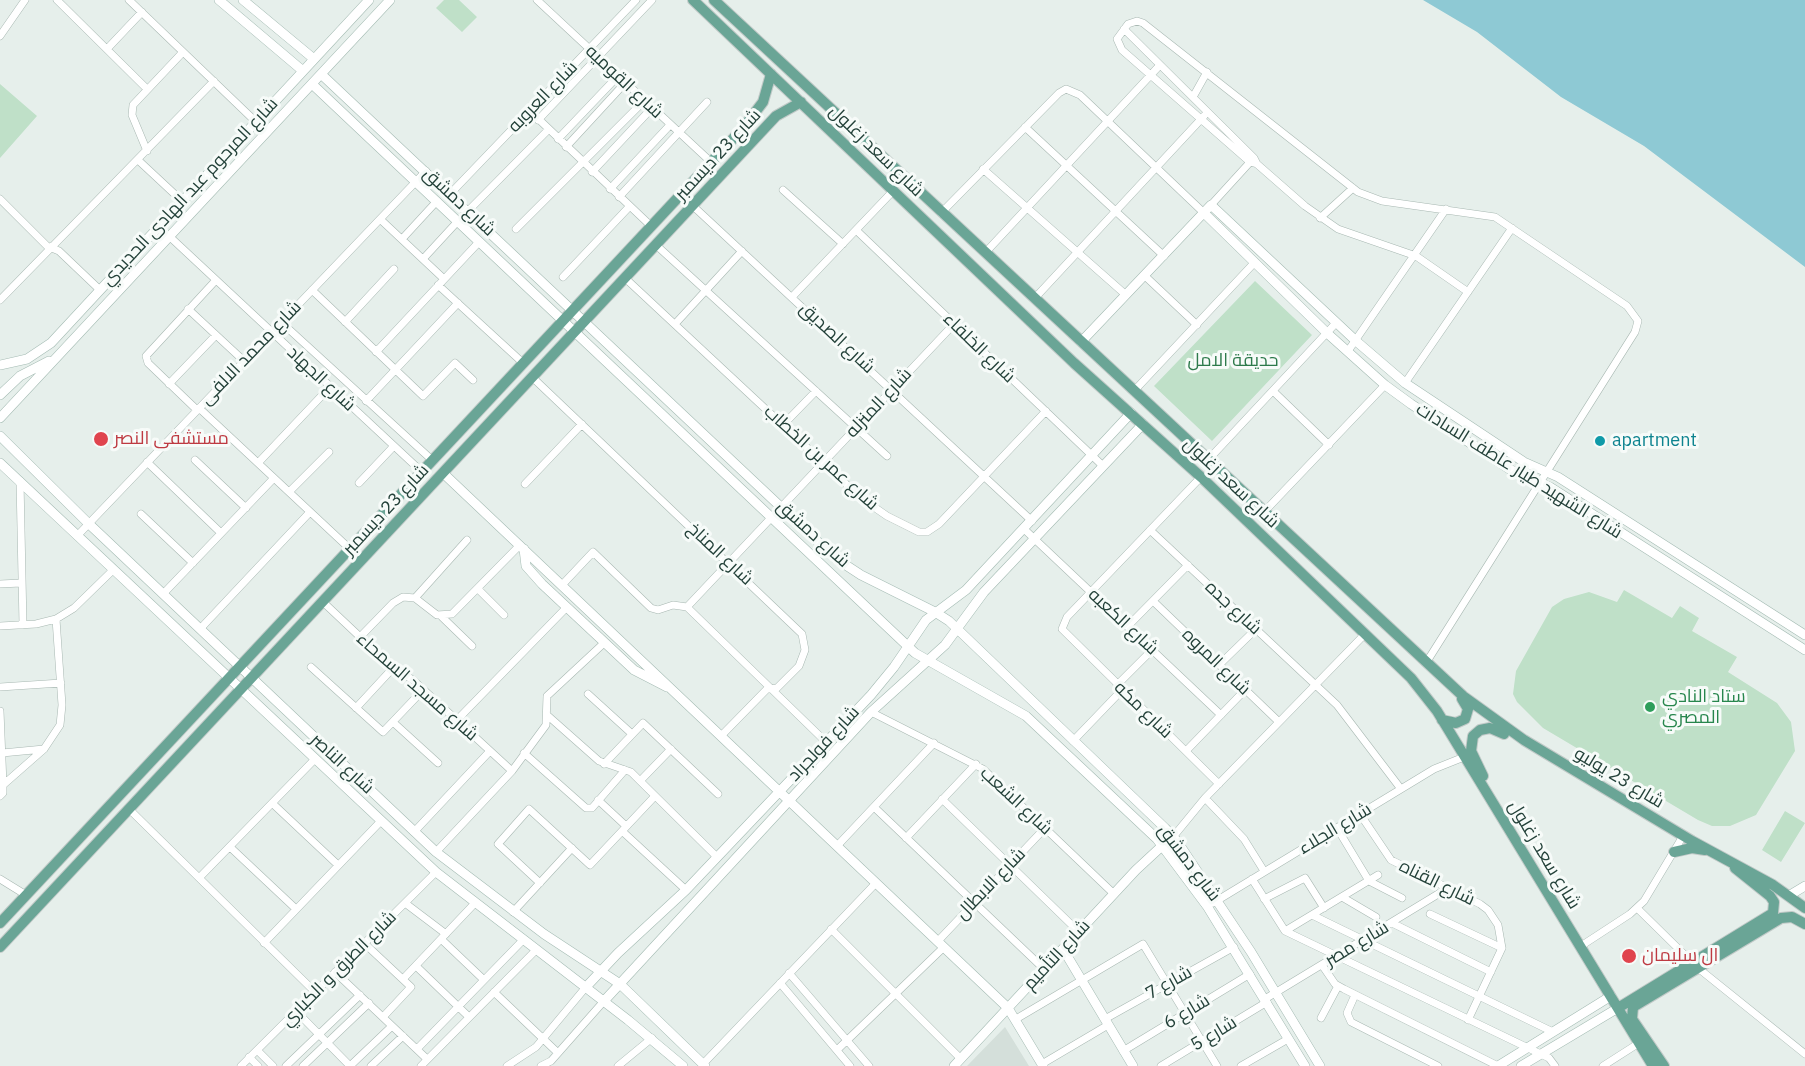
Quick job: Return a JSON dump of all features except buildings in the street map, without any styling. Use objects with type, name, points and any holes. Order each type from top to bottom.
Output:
[{"type":"main road","name":"شارع سعد زغلول","points":[[693,0],[999,291],[1201,477],[1418,686],[1442,720],[1653,1066]]},
{"type":"main road","name":"شارع سعد زغلول","points":[[714,0],[1426,663]]},
{"type":"main road","name":"شارع 23 ديسمبر","points":[[0,923],[756,114],[766,94],[771,74]]},
{"type":"main road","name":"شارع 23 ديسمبر","points":[[0,947],[780,112],[801,102]]},
{"type":"main road","points":[[756,114],[769,124]]},
{"type":"main road","points":[[999,291],[1012,278]]},
{"type":"main road","points":[[382,515],[394,526]]},
{"type":"main road","name":"شارع 23 يوليو","points":[[1426,663],[1486,715],[1526,742],[1804,905]]},
{"type":"main road","points":[[1442,720],[1460,723],[1468,713],[1467,706],[1451,686]]},
{"type":"main road","points":[[1484,788],[1483,777],[1470,746],[1476,733],[1490,728],[1512,739],[1526,742]]},
{"type":"main road","points":[[1674,852],[1692,848],[1711,852]]},
{"type":"main road","points":[[1664,1066],[1631,1016],[1631,1010],[1695,964],[1773,913],[1774,902],[1770,896],[1740,875],[1730,863]]},
{"type":"main road","points":[[1618,1008],[1774,922],[1789,917],[1805,924]]},
{"type":"street","points":[[0,36],[25,0]]},
{"type":"street","points":[[57,0],[147,89]]},
{"type":"street","points":[[129,0],[255,121]]},
{"type":"street","points":[[219,0],[303,71]]},
{"type":"street","points":[[243,0],[314,59]]},
{"type":"street","name":"شارع المرحوم عبد الهادى الحديدي","points":[[0,365],[27,359],[43,350],[369,0]]},
{"type":"street","name":"شارع المرحوم عبد الهادى الحديدي","points":[[54,358],[390,0]]},
{"type":"street","name":"شارع القوميه","points":[[537,0],[711,162]]},
{"type":"street","name":"شارع العروبه","points":[[450,194],[636,0]]},
{"type":"street","points":[[538,120],[652,0]]},
{"type":"street","points":[[107,49],[142,12]]},
{"type":"street","points":[[357,12],[363,12],[370,22]]},
{"type":"street","points":[[1426,663],[1635,332],[1638,321],[1627,306],[1512,228],[1484,214],[1382,201],[1353,188],[1143,23],[1132,21],[1124,29],[1118,44],[1150,76],[1320,218],[1359,238],[1416,256],[1468,292]]},
{"type":"street","points":[[1124,29],[1254,161]]},
{"type":"street","points":[[147,151],[132,110],[136,100],[183,52]]},
{"type":"street","points":[[985,253],[1160,65]]},
{"type":"street","points":[[1193,97],[1207,72]]},
{"type":"street","name":"شارع دمشق","points":[[321,74],[843,564],[935,612],[957,629],[1173,837],[1277,992],[1320,1066]]},
{"type":"street","points":[[558,139],[618,76]]},
{"type":"street","points":[[0,300],[214,81]]},
{"type":"street","points":[[566,147],[625,83]]},
{"type":"street","name":"شارع دمشق","points":[[312,84],[907,646],[927,660],[1026,716],[1163,845],[1234,947],[1305,1066]]},
{"type":"street","points":[[941,213],[1025,127],[1066,89],[1080,95],[1157,167],[1208,209]]},
{"type":"street","points":[[516,230],[644,101]]},
{"type":"street","points":[[619,197],[707,102]]},
{"type":"street","points":[[592,172],[652,108]]},
{"type":"street","points":[[530,111],[651,226]]},
{"type":"street","points":[[1034,299],[1208,112]]},
{"type":"street","points":[[610,189],[670,125]]},
{"type":"street","points":[[1025,127],[1164,256]]},
{"type":"street","points":[[468,211],[548,130]]},
{"type":"street","points":[[138,160],[182,201]]},
{"type":"street","points":[[1081,342],[1254,161]]},
{"type":"street","points":[[983,169],[1126,295]]},
{"type":"street","name":"شارع محمد الالفى","points":[[77,536],[426,171]]},
{"type":"street","points":[[1320,218],[1353,188]]},
{"type":"street","points":[[783,190],[843,244]]},
{"type":"street","points":[[792,297],[894,190]]},
{"type":"street","points":[[0,200],[47,246],[53,248],[100,290]]},
{"type":"street","points":[[402,239],[436,201]]},
{"type":"street","name":"شارع الصديق","points":[[693,206],[1032,521]]},
{"type":"street","points":[[563,277],[629,207]]},
{"type":"street","name":"شارع الشهيد طيار عاطف السادات","points":[[1208,209],[1263,254],[1336,323],[1405,383],[1524,462],[1547,471],[1805,635]]},
{"type":"street","name":"شارع الشهيد طيار عاطف السادات","points":[[1208,209],[1255,262],[1327,333],[1385,385],[1504,466],[1540,483],[1805,650]]},
{"type":"street","points":[[1348,351],[1416,256],[1446,209]]},
{"type":"street","points":[[380,219],[444,279]]},
{"type":"street","points":[[423,259],[458,221]]},
{"type":"street","points":[[1405,383],[1512,228]]},
{"type":"street","name":"شارع الخلفاء","points":[[856,230],[1103,466]]},
{"type":"street","name":"شارع الجهاد","points":[[169,236],[329,388],[422,472]]},
{"type":"street","points":[[376,351],[479,242]]},
{"type":"street","points":[[656,245],[887,456]]},
{"type":"street","points":[[675,324],[742,252]]},
{"type":"street","points":[[1134,391],[1263,254]]},
{"type":"street","points":[[133,255],[136,262],[143,264]]},
{"type":"street","points":[[345,322],[394,269]]},
{"type":"street","points":[[115,274],[124,277],[126,282]]},
{"type":"street","points":[[1144,276],[1197,325]]},
{"type":"street","name":"شارع عمر بن الخطاب","points":[[625,278],[874,507],[919,532],[934,529],[1046,411]]},
{"type":"street","points":[[216,280],[146,356],[148,363],[350,549]]},
{"type":"street","points":[[438,285],[523,363]]},
{"type":"street","points":[[312,290],[423,396],[455,363],[473,380]]},
{"type":"street","points":[[366,401],[458,303]]},
{"type":"street","points":[[188,309],[244,361]]},
{"type":"street","name":"شارع الجهاد","points":[[281,322],[432,460]]},
{"type":"street","points":[[1208,460],[1336,323]]},
{"type":"street","name":"شارع المنزله","points":[[687,607],[954,324]]},
{"type":"street","points":[[169,384],[216,335]]},
{"type":"street","points":[[0,395],[20,376],[54,358]]},
{"type":"street","points":[[0,418],[54,358]]},
{"type":"street","name":"شارع المناخ","points":[[532,378],[729,562],[802,634],[805,650],[800,666],[773,690],[767,689],[721,736]]},
{"type":"street","points":[[1264,512],[1385,385]]},
{"type":"street","points":[[258,463],[329,388]]},
{"type":"street","points":[[783,425],[816,391]]},
{"type":"street","points":[[1273,391],[1329,445]]},
{"type":"street","name":"شارع فولجراد","points":[[507,1066],[531,1051],[543,1039],[601,970],[686,890],[779,793],[887,676],[920,626],[966,590],[1131,413]]},
{"type":"street","points":[[525,484],[582,424]]},
{"type":"street","name":"شارع فولجراد","points":[[541,1066],[553,1064],[558,1053],[604,1001],[871,712],[957,629],[984,592],[1143,424]]},
{"type":"street","name":"شارع الناصر","points":[[0,436],[88,523],[436,852],[513,912],[620,984],[704,1065]]},
{"type":"street","points":[[359,483],[393,447]]},
{"type":"street","points":[[289,492],[329,452]]},
{"type":"street","points":[[195,460],[246,508]]},
{"type":"street","points":[[147,462],[221,533]]},
{"type":"street","name":"شارع الناصر","points":[[0,463],[436,872],[652,1038],[681,1065]]},
{"type":"street","points":[[443,473],[673,688],[788,802],[1008,1008],[1043,1065]]},
{"type":"street","points":[[1091,592],[1201,477]]},
{"type":"street","points":[[163,594],[274,478]]},
{"type":"street","points":[[20,481],[23,625]]},
{"type":"street","points":[[64,523],[76,511]]},
{"type":"street","points":[[200,629],[310,512]]},
{"type":"street","points":[[141,514],[193,563]]},
{"type":"street","name":"شارع الكعبه","points":[[1024,529],[1221,715]]},
{"type":"street","name":"شارع جده","points":[[1150,530],[1344,713],[1401,789]]},
{"type":"street","points":[[415,598],[467,540]]},
{"type":"street","points":[[442,617],[455,612],[522,547]]},
{"type":"street","points":[[522,547],[526,566],[604,643],[634,670],[673,688]]},
{"type":"street","points":[[562,585],[593,552],[651,608],[658,610],[673,604],[687,607],[826,742]]},
{"type":"street","points":[[1128,627],[1188,565]]},
{"type":"street","points":[[0,626],[56,620],[74,608],[113,570]]},
{"type":"street","points":[[1695,581],[1701,570]]},
{"type":"street","points":[[0,584],[21,583]]},
{"type":"street","points":[[477,589],[504,615]]},
{"type":"street","name":"شارع مكه","points":[[1091,592],[1064,621],[1062,629],[1119,688],[1219,784]]},
{"type":"street","points":[[360,637],[398,599],[415,598],[442,617],[472,646]]},
{"type":"street","name":"شارع المروه","points":[[1153,601],[1279,722]]},
{"type":"street","name":"شارع مسجد السمحاء","points":[[323,602],[393,668],[423,690],[512,771]]},
{"type":"street","points":[[456,721],[567,607]]},
{"type":"street","points":[[3,785],[44,749],[58,732],[62,719],[56,620]]},
{"type":"street","points":[[1219,665],[1256,629]]},
{"type":"street","name":"شارع التأميم","points":[[957,1062],[1114,894],[1163,845],[1170,844],[1173,837],[1205,798],[1365,634]]},
{"type":"street","points":[[436,852],[512,771],[546,725],[545,701],[547,696],[604,643]]},
{"type":"street","points":[[1072,741],[1152,650]]},
{"type":"street","points":[[311,667],[383,732],[423,690]]},
{"type":"street","points":[[356,708],[393,668]]},
{"type":"street","points":[[0,687],[61,683]]},
{"type":"street","points":[[1186,752],[1245,690]]},
{"type":"street","points":[[588,693],[632,735]]},
{"type":"street","points":[[0,711],[3,785],[3,794],[0,796]]},
{"type":"street","name":"شارع الشعب","points":[[871,712],[976,764],[1114,894]]},
{"type":"street","points":[[547,715],[604,764],[625,770],[640,781],[717,857]]},
{"type":"street","points":[[394,723],[438,763]]},
{"type":"street","points":[[604,764],[643,723],[718,794]]},
{"type":"street","points":[[837,846],[934,743]]},
{"type":"street","points":[[2,753],[44,749]]},
{"type":"street","points":[[640,781],[671,749]]},
{"type":"street","points":[[414,832],[490,752]]},
{"type":"street","points":[[524,753],[584,807],[592,808],[625,770]]},
{"type":"street","name":"شارع الجلاء","points":[[1207,906],[1434,769],[1464,757]]},
{"type":"street","points":[[199,878],[315,759]]},
{"type":"street","points":[[906,838],[976,764]]},
{"type":"street","points":[[1106,792],[1116,782]]},
{"type":"street","points":[[540,884],[498,845],[498,841],[529,809],[590,865],[655,796]]},
{"type":"street","points":[[1205,798],[1244,839],[1264,872]]},
{"type":"street","points":[[942,799],[1079,932]]},
{"type":"street","points":[[598,800],[686,890]]},
{"type":"street","points":[[272,803],[338,866]]},
{"type":"street","points":[[874,807],[1044,969]]},
{"type":"street","points":[[129,809],[315,992]]},
{"type":"street","name":"شارع القناه","points":[[1360,814],[1391,860],[1488,909],[1498,925],[1502,948]]},
{"type":"street","points":[[264,943],[381,821]]},
{"type":"street","name":"شارع الابطال","points":[[837,1050],[897,995],[974,903],[1045,828]]},
{"type":"street","points":[[1336,828],[1369,881],[1402,898]]},
{"type":"street","points":[[1581,946],[1637,908],[1650,892],[1683,836]]},
{"type":"street","points":[[230,847],[296,909]]},
{"type":"street","points":[[513,912],[572,848]]},
{"type":"street","name":"شارع الطرق و الكباري","points":[[241,1066],[436,872]]},
{"type":"street","points":[[1285,931],[1378,875]]},
{"type":"street","points":[[1264,899],[1305,878],[1324,908]]},
{"type":"street","points":[[0,879],[26,895]]},
{"type":"street","points":[[1252,879],[1285,931],[1541,1054],[1551,1059],[1556,1066]]},
{"type":"street","points":[[704,1065],[876,883]]},
{"type":"street","points":[[1790,895],[1805,886]]},
{"type":"street","name":"شارع مصر","points":[[1266,1001],[1277,992],[1448,888]]},
{"type":"street","points":[[1342,897],[1376,917]]},
{"type":"street","points":[[405,903],[444,937],[484,980]]},
{"type":"street","points":[[403,979],[475,903]]},
{"type":"street","points":[[1637,908],[1695,964],[1805,1054]]},
{"type":"street","points":[[1430,914],[1502,948],[1468,1020]]},
{"type":"street","points":[[1312,915],[1553,1032]]},
{"type":"street","points":[[1392,923],[1491,972]]},
{"type":"street","points":[[831,929],[897,995],[957,1062]]},
{"type":"street","points":[[417,1049],[523,940]]},
{"type":"street","points":[[364,943],[411,989],[383,1017]]},
{"type":"street","points":[[1016,1019],[1143,944],[1217,1066]]},
{"type":"street","name":"شارع 7","points":[[1043,1065],[1167,984],[1234,947]]},
{"type":"street","points":[[1063,949],[1133,1066]]},
{"type":"street","points":[[421,1066],[536,950]]},
{"type":"street","points":[[1322,965],[1338,986],[1498,1066],[1611,996]]},
{"type":"street","points":[[416,966],[469,1017]]},
{"type":"street","points":[[335,972],[428,1059]]},
{"type":"street","points":[[789,974],[869,1066]]},
{"type":"street","name":"شارع 6","points":[[1124,1051],[1250,974]]},
{"type":"street","points":[[780,983],[850,1066]]},
{"type":"street","points":[[1320,1018],[1338,986]]},
{"type":"street","points":[[494,992],[558,1053]]},
{"type":"street","points":[[286,1066],[360,995]]},
{"type":"street","points":[[1355,995],[1347,1013],[1351,1022],[1438,1066]]},
{"type":"street","name":"شارع 5","points":[[1161,1066],[1266,1001]]},
{"type":"street","points":[[303,1066],[369,1003]]},
{"type":"street","points":[[1521,1066],[1618,1008]]},
{"type":"street","points":[[296,1011],[350,1066],[392,1026]]},
{"type":"street","points":[[371,1066],[403,1036]]},
{"type":"street","points":[[618,1066],[652,1038]]},
{"type":"street","points":[[1241,1066],[1288,1038]]},
{"type":"street","points":[[1603,1066],[1639,1043]]},
{"type":"street","points":[[257,1050],[273,1066]]},
{"type":"street","points":[[249,1057],[258,1066]]},
{"type":"shaded area","points":[[1005,1027],[1029,1066],[967,1066]]},
{"type":"green space","points":[[444,0],[459,0],[477,17],[462,32],[436,8]]},
{"type":"green space","points":[[0,84],[37,116],[0,158]]},
{"type":"green space","name":"حديقة الامل","points":[[1255,281],[1312,335],[1212,441],[1154,386]]},
{"type":"green space","name":"ستاد النادي المصري","points":[[1624,590],[1672,618],[1680,606],[1699,618],[1692,631],[1737,657],[1728,672],[1777,703],[1791,722],[1795,751],[1756,815],[1730,826],[1712,826],[1698,820],[1543,728],[1517,702],[1513,694],[1516,671],[1552,607],[1564,599],[1589,592],[1617,602]]},
{"type":"green space","points":[[1785,811],[1805,823],[1781,862],[1762,850]]},
{"type":"water","points":[[1423,0],[1805,0],[1805,267],[1644,146],[1561,97],[1477,32]]},
{"type":"place","name":"مستشفى النصر","points":[[101,439]]},
{"type":"place","name":"apartment","points":[[1600,441]]},
{"type":"place","name":"ستاد النادي المصري","points":[[1650,707]]},
{"type":"place","name":"ال سليمان","points":[[1629,956]]}]
